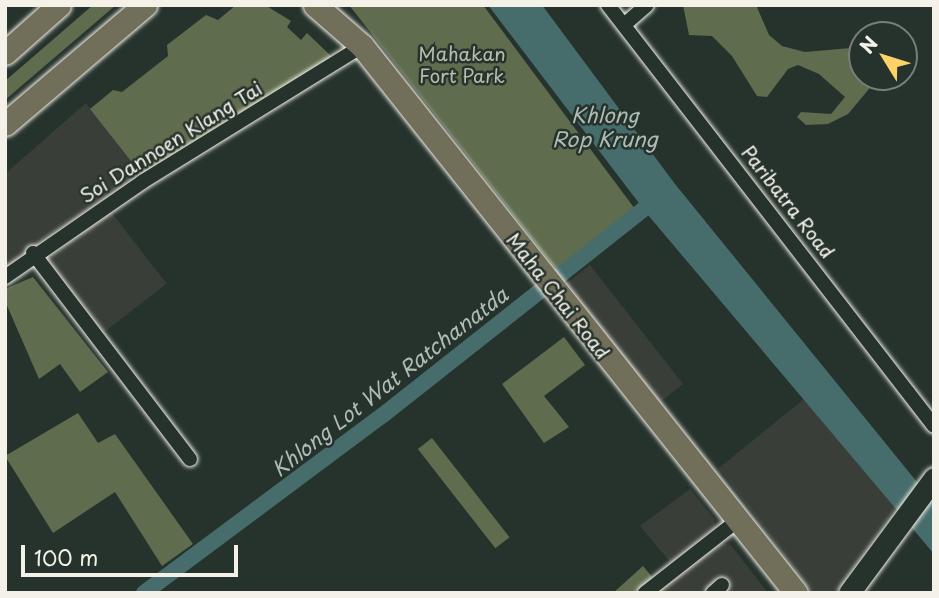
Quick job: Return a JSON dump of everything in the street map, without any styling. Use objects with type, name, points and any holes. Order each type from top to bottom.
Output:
[{"type":"main road","points":[[5,53],[59,5]]},
{"type":"main road","points":[[5,124],[145,5]]},
{"type":"main road","name":"Maha Chai Road","points":[[315,5],[362,46],[796,593]]},
{"type":"main road","points":[[849,593],[932,479]]},
{"type":"street","name":"Paribatra Road","points":[[608,5],[934,426]]},
{"type":"street","points":[[624,25],[647,5]]},
{"type":"street","name":"Soi Dannoen Klang Tai","points":[[5,277],[33,253],[362,46]]},
{"type":"street","points":[[33,253],[190,459]]},
{"type":"street","points":[[645,593],[738,520]]},
{"type":"shaded area","points":[[86,103],[142,175],[44,238],[5,270],[5,174]]},
{"type":"shaded area","points":[[110,211],[167,283],[100,336],[43,263]]},
{"type":"shaded area","points":[[590,265],[683,384],[659,402],[566,283]]},
{"type":"shaded area","points":[[804,399],[896,507],[835,593],[813,593],[719,468]]},
{"type":"shaded area","points":[[690,489],[714,519],[715,527],[671,563],[640,526]]},
{"type":"shaded area","points":[[718,542],[731,545],[768,593],[653,593]]},
{"type":"green space","points":[[93,5],[116,5],[5,100],[5,81]]},
{"type":"green space","points":[[236,5],[265,5],[291,21],[287,27],[301,40],[307,33],[332,57],[142,175],[90,109],[113,90],[122,92],[168,56],[167,45],[206,15],[218,20]]},
{"type":"green space","name":"Mahakan Fort Park","points":[[349,5],[483,5],[635,209],[556,269]]},
{"type":"green space","points":[[683,5],[756,5],[769,35],[782,46],[805,52],[848,48],[848,91],[867,91],[848,114],[828,124],[806,125],[797,117],[801,112],[831,114],[845,97],[819,74],[798,65],[788,69],[767,97],[757,96],[732,56],[712,36],[689,35]]},
{"type":"green space","points":[[33,277],[108,372],[80,392],[60,364],[39,379],[5,301],[5,289]]},
{"type":"green space","points":[[564,337],[585,365],[544,396],[569,427],[544,443],[502,384]]},
{"type":"green space","points":[[78,413],[98,443],[115,434],[193,544],[162,566],[115,492],[53,533],[5,456]]},
{"type":"green space","points":[[432,438],[510,537],[495,548],[418,449]]},
{"type":"green space","points":[[643,566],[653,578],[634,593],[613,593]]},
{"type":"water","name":"Khlong Rop Krung","points":[[488,5],[542,5],[675,184],[934,503],[934,554],[648,215]]},
{"type":"waterway","name":"Khlong Lot Wat Ratchanatda","points":[[144,593],[383,415],[658,198]]}]
